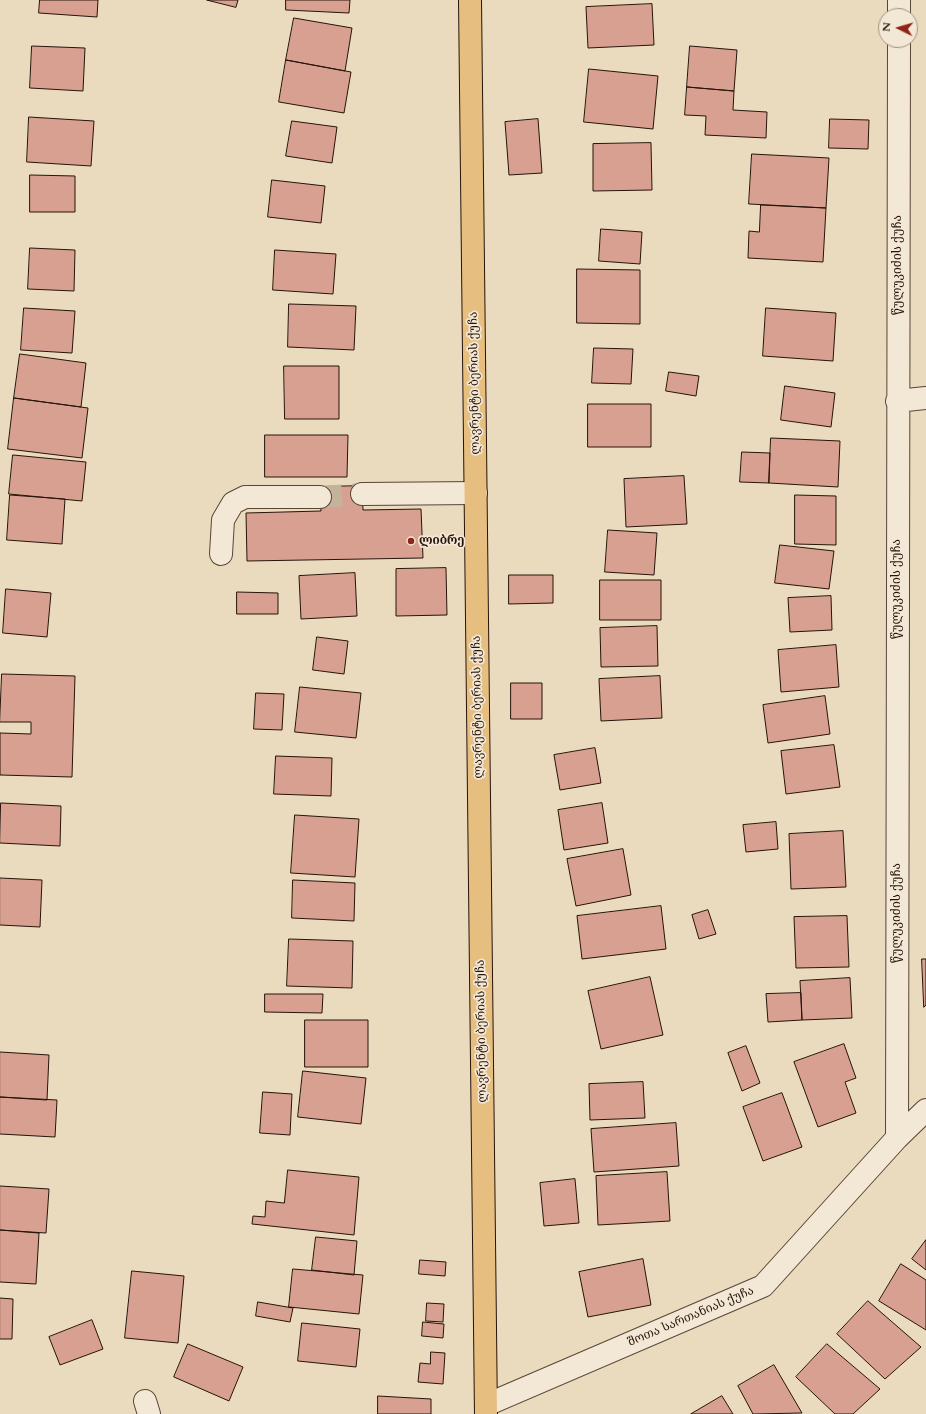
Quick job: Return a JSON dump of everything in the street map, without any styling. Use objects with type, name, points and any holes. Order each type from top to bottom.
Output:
[{"type":"main road","name":"ლავრენტი ბერიას ქუჩა","points":[[470,0],[486,1410]]},
{"type":"street","name":"წულუკიძის ქუჩა","points":[[897,1138],[898,48]]},
{"type":"street","points":[[897,401],[926,398]]},
{"type":"street","points":[[362,494],[476,493]]},
{"type":"street","points":[[221,554],[223,520],[232,502],[245,497],[320,497]]},
{"type":"street","name":"შოთა სართანიას ქუჩა","points":[[486,1410],[763,1286],[897,1138],[926,1110]]},
{"type":"building","points":[[40,0],[98,0],[97,17],[39,13]]},
{"type":"building","points":[[207,0],[238,0],[236,7]]},
{"type":"building","points":[[286,0],[350,0],[349,13],[286,10]]},
{"type":"building","points":[[652,4],[654,45],[588,48],[586,7]]},
{"type":"building","points":[[294,18],[352,28],[345,71],[286,60]]},
{"type":"building","points":[[32,46],[85,48],[83,91],[30,88]]},
{"type":"building","points":[[690,46],[737,50],[734,91],[687,87]]},
{"type":"building","points":[[286,60],[351,72],[344,113],[279,102]]},
{"type":"building","points":[[589,69],[658,76],[653,129],[584,122]]},
{"type":"building","points":[[687,87],[734,91],[733,110],[767,112],[766,138],[705,135],[706,116],[685,115]]},
{"type":"building","points":[[29,117],[94,121],[91,166],[27,162]]},
{"type":"building","points":[[538,119],[542,173],[509,175],[505,122]]},
{"type":"building","points":[[830,119],[869,120],[868,149],[829,148]]},
{"type":"building","points":[[292,121],[337,127],[332,163],[286,156]]},
{"type":"building","points":[[651,143],[652,190],[593,191],[593,144]]},
{"type":"building","points":[[752,154],[829,158],[826,208],[749,204]]},
{"type":"building","points":[[30,175],[75,176],[75,212],[30,212]]},
{"type":"building","points":[[272,180],[325,186],[321,223],[268,217]]},
{"type":"building","points":[[761,205],[826,208],[823,262],[748,258],[749,231],[759,232]]},
{"type":"building","points":[[601,229],[642,232],[640,264],[599,261]]},
{"type":"building","points":[[30,248],[75,250],[74,291],[28,289]]},
{"type":"building","points":[[275,250],[336,254],[333,294],[273,290]]},
{"type":"building","points":[[577,269],[640,270],[640,324],[577,323]]},
{"type":"building","points":[[289,304],[356,306],[354,350],[288,347]]},
{"type":"building","points":[[24,308],[75,311],[72,353],[21,350]]},
{"type":"building","points":[[766,308],[836,313],[833,361],[763,356]]},
{"type":"building","points":[[594,348],[633,349],[631,384],[592,383]]},
{"type":"building","points":[[20,354],[86,363],[81,407],[14,398]]},
{"type":"building","points":[[284,366],[339,366],[339,419],[285,419]]},
{"type":"building","points":[[669,372],[699,376],[696,396],[666,391]]},
{"type":"building","points":[[785,386],[835,393],[831,427],[781,420]]},
{"type":"building","points":[[14,398],[88,408],[82,458],[8,449]]},
{"type":"building","points":[[588,404],[651,404],[651,447],[588,447]]},
{"type":"building","points":[[265,435],[348,435],[347,477],[265,477]]},
{"type":"building","points":[[771,438],[840,441],[838,487],[769,483]]},
{"type":"building","points":[[742,452],[770,453],[769,483],[740,482]]},
{"type":"building","points":[[13,455],[86,462],[82,501],[9,494]]},
{"type":"building","points":[[684,476],[687,524],[626,527],[624,479]]},
{"type":"building","points":[[362,486],[363,510],[421,509],[423,558],[247,561],[246,513],[321,511],[320,487]]},
{"type":"building","points":[[10,495],[65,499],[62,544],[7,540]]},
{"type":"building","points":[[795,495],[836,496],[836,545],[795,544]]},
{"type":"building","points":[[608,530],[657,533],[654,575],[605,572]]},
{"type":"building","points":[[780,545],[834,551],[829,589],[775,583]]},
{"type":"building","points":[[446,568],[447,615],[396,616],[396,569]]},
{"type":"building","points":[[355,573],[357,616],[301,619],[299,576]]},
{"type":"building","points":[[509,575],[553,575],[553,603],[509,604]]},
{"type":"building","points":[[600,580],[661,580],[661,620],[600,620]]},
{"type":"building","points":[[6,589],[51,593],[47,637],[3,633]]},
{"type":"building","points":[[237,592],[278,593],[278,614],[237,614]]},
{"type":"building","points":[[831,596],[832,630],[790,632],[788,598]]},
{"type":"building","points":[[657,626],[658,666],[601,667],[600,628]]},
{"type":"building","points":[[317,637],[348,641],[344,674],[313,670]]},
{"type":"building","points":[[836,645],[839,687],[781,692],[778,650]]},
{"type":"building","points":[[2,674],[75,676],[72,777],[0,775],[0,733],[31,734],[31,722],[0,722]]},
{"type":"building","points":[[660,676],[662,718],[601,721],[599,679]]},
{"type":"building","points":[[511,683],[542,683],[542,719],[511,719]]},
{"type":"building","points":[[300,687],[361,693],[356,738],[295,732]]},
{"type":"building","points":[[256,693],[284,694],[282,730],[254,729]]},
{"type":"building","points":[[825,696],[830,734],[768,743],[763,705]]},
{"type":"building","points":[[834,745],[840,787],[786,794],[781,751]]},
{"type":"building","points":[[595,748],[601,783],[560,790],[554,755]]},
{"type":"building","points":[[276,756],[332,758],[331,796],[274,794]]},
{"type":"building","points":[[1,803],[61,806],[60,846],[0,843]]},
{"type":"building","points":[[602,803],[608,843],[564,850],[558,810]]},
{"type":"building","points":[[295,815],[359,819],[355,877],[291,873]]},
{"type":"building","points":[[776,822],[778,849],[746,852],[743,825]]},
{"type":"building","points":[[843,831],[846,887],[791,889],[789,834]]},
{"type":"building","points":[[623,849],[631,895],[576,906],[567,859]]},
{"type":"building","points":[[0,878],[42,880],[40,927],[0,925]]},
{"type":"building","points":[[293,880],[355,883],[354,921],[292,918]]},
{"type":"building","points":[[661,906],[666,949],[582,959],[577,916]]},
{"type":"building","points":[[708,910],[716,934],[699,939],[692,915]]},
{"type":"building","points":[[847,916],[849,967],[796,968],[794,917]]},
{"type":"building","points":[[289,939],[353,941],[352,988],[287,986]]},
{"type":"building","points":[[922,959],[926,959],[926,1005],[924,1007]]},
{"type":"building","points":[[650,977],[663,1035],[601,1049],[588,991]]},
{"type":"building","points":[[850,978],[852,1018],[802,1020],[800,981]]},
{"type":"building","points":[[801,993],[802,1020],[768,1022],[766,994]]},
{"type":"building","points":[[265,994],[323,994],[322,1013],[265,1012]]},
{"type":"building","points":[[305,1020],[368,1020],[368,1067],[305,1067]]},
{"type":"building","points":[[844,1044],[856,1078],[845,1082],[856,1113],[818,1127],[794,1062]]},
{"type":"building","points":[[746,1046],[760,1083],[742,1091],[728,1053]]},
{"type":"building","points":[[0,1052],[49,1055],[47,1100],[0,1097]]},
{"type":"building","points":[[303,1071],[366,1078],[361,1124],[298,1117]]},
{"type":"building","points":[[643,1082],[645,1118],[590,1120],[589,1084]]},
{"type":"building","points":[[263,1092],[292,1094],[290,1135],[260,1133]]},
{"type":"building","points":[[782,1093],[802,1147],[763,1161],[743,1107]]},
{"type":"building","points":[[0,1097],[57,1100],[55,1137],[0,1134]]},
{"type":"building","points":[[676,1123],[679,1166],[594,1172],[591,1129]]},
{"type":"building","points":[[288,1170],[359,1177],[354,1235],[252,1224],[253,1216],[265,1217],[266,1201],[284,1203]]},
{"type":"building","points":[[667,1172],[670,1221],[598,1225],[596,1176]]},
{"type":"building","points":[[575,1179],[579,1223],[544,1226],[540,1183]]},
{"type":"building","points":[[0,1186],[49,1189],[46,1233],[0,1230]]},
{"type":"building","points":[[0,1230],[39,1233],[36,1284],[0,1282]]},
{"type":"building","points":[[316,1237],[357,1241],[354,1275],[312,1270]]},
{"type":"building","points":[[926,1240],[926,1270],[912,1259]]},
{"type":"building","points":[[643,1259],[651,1305],[588,1317],[579,1272]]},
{"type":"building","points":[[420,1260],[446,1262],[445,1276],[419,1274]]},
{"type":"building","points":[[901,1264],[926,1280],[926,1330],[879,1301]]},
{"type":"building","points":[[293,1269],[363,1275],[359,1314],[289,1307]]},
{"type":"building","points":[[132,1271],[184,1276],[178,1343],[125,1338]]},
{"type":"building","points":[[0,1298],[13,1299],[12,1339],[0,1339]]},
{"type":"building","points":[[868,1301],[921,1347],[885,1379],[837,1334]]},
{"type":"building","points":[[258,1302],[293,1308],[290,1322],[256,1316]]},
{"type":"building","points":[[427,1303],[444,1304],[443,1322],[426,1321]]},
{"type":"building","points":[[92,1320],[103,1349],[60,1365],[49,1337]]},
{"type":"building","points":[[423,1322],[444,1324],[443,1338],[422,1336]]},
{"type":"building","points":[[302,1323],[360,1329],[356,1367],[298,1361]]},
{"type":"building","points":[[188,1344],[243,1367],[229,1401],[174,1377]]},
{"type":"building","points":[[827,1344],[880,1389],[853,1414],[835,1414],[796,1377]]},
{"type":"building","points":[[431,1352],[445,1353],[443,1384],[418,1382],[420,1363],[430,1364]]},
{"type":"building","points":[[774,1365],[802,1413],[753,1414],[738,1386]]},
{"type":"building","points":[[378,1396],[431,1399],[431,1414],[378,1414]]},
{"type":"building","points":[[722,1396],[733,1414],[691,1414]]},
{"type":"tunnel","points":[[320,497],[362,494]]},
{"type":"place","name":"ლიბრე","points":[[411,541]]}]
